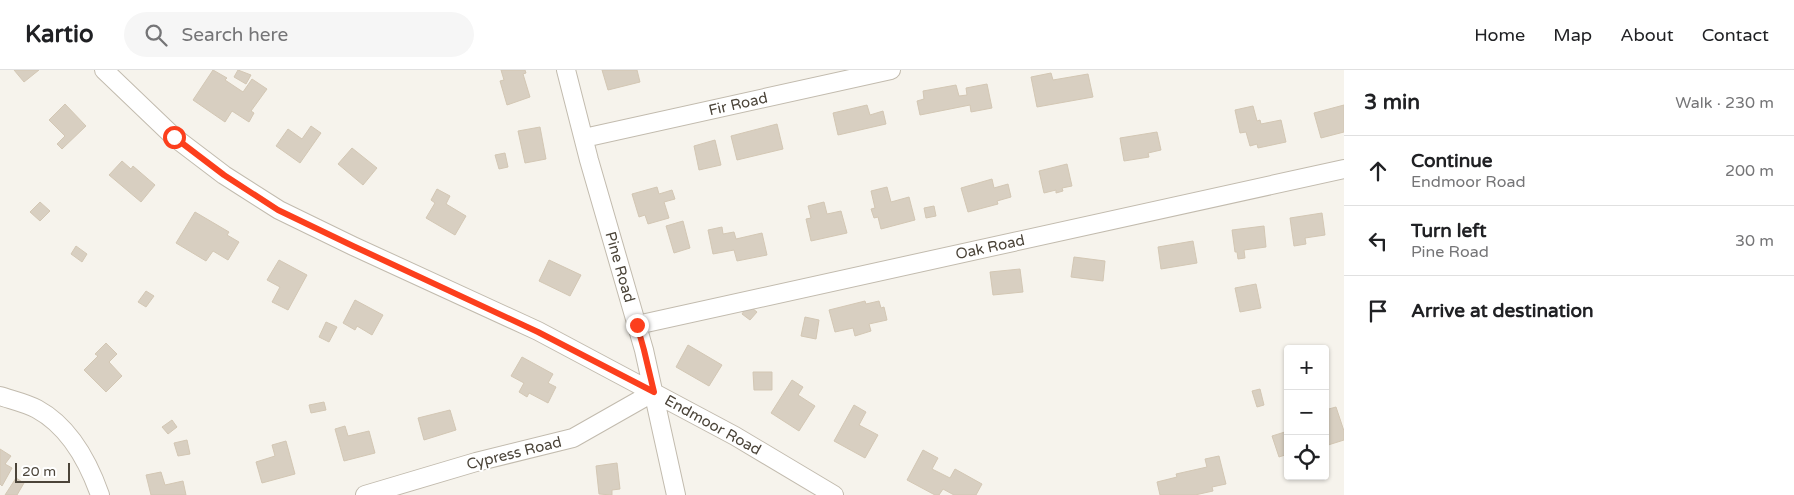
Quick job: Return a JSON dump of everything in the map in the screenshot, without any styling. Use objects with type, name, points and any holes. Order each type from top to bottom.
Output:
[{"type":"street","name":"Endmoor Road","points":[[104,70],[174,137],[224,175],[278,210],[538,332],[735,436],[834,495]]},
{"type":"street","name":"Pine Road","points":[[566,70],[644,350],[676,495]]},
{"type":"street","name":"Fir Road","points":[[584,138],[880,71]]},
{"type":"street","name":"Oak Road","points":[[637,325],[1344,168]]},
{"type":"street","name":"Cypress Road","points":[[365,495],[476,462],[572,438],[654,392]]},
{"type":"street","points":[[0,396],[36,408],[54,420],[74,442],[90,468],[100,495]]},
{"type":"building","points":[[14,70],[39,70],[24,82]]},
{"type":"building","points":[[213,70],[227,78],[225,80],[243,92],[252,79],[267,89],[251,111],[254,113],[249,122],[232,111],[225,122],[193,100]]},
{"type":"building","points":[[238,70],[251,75],[246,84],[234,77]]},
{"type":"building","points":[[501,70],[525,70],[526,73],[523,74],[530,97],[507,105],[500,81],[504,80]]},
{"type":"building","points":[[602,70],[637,70],[640,82],[608,90]]},
{"type":"building","points":[[1051,73],[1053,80],[1088,74],[1093,97],[1037,107],[1031,77]]},
{"type":"building","points":[[987,84],[992,108],[971,112],[970,105],[920,115],[917,101],[924,99],[923,91],[956,85],[959,96],[967,95],[966,88]]},
{"type":"building","points":[[65,104],[86,126],[62,149],[57,144],[65,136],[49,120]]},
{"type":"building","points":[[867,105],[870,115],[883,111],[886,124],[838,135],[833,113]]},
{"type":"building","points":[[1344,105],[1344,132],[1321,138],[1314,113]]},
{"type":"building","points":[[1253,106],[1257,121],[1260,120],[1261,124],[1281,120],[1286,142],[1258,148],[1257,144],[1250,146],[1246,132],[1240,133],[1235,110]]},
{"type":"building","points":[[777,124],[783,149],[737,160],[731,136]]},
{"type":"building","points":[[311,126],[321,133],[300,163],[276,146],[288,129],[302,139]]},
{"type":"building","points":[[540,127],[546,159],[525,163],[518,131]]},
{"type":"building","points":[[1157,132],[1161,150],[1148,153],[1149,157],[1124,161],[1120,138]]},
{"type":"building","points":[[715,140],[721,165],[699,170],[694,146]]},
{"type":"building","points":[[352,148],[377,168],[363,185],[338,164]]},
{"type":"building","points":[[505,153],[508,167],[499,169],[495,155]]},
{"type":"building","points":[[122,161],[131,169],[133,166],[155,185],[141,202],[109,175]]},
{"type":"building","points":[[1067,164],[1072,186],[1062,188],[1063,191],[1056,193],[1056,190],[1044,193],[1039,171]]},
{"type":"building","points":[[992,179],[994,188],[1008,184],[1011,197],[997,201],[998,204],[968,212],[961,188]]},
{"type":"building","points":[[657,187],[659,194],[672,190],[675,199],[664,202],[669,218],[648,224],[645,215],[639,217],[632,194]]},
{"type":"building","points":[[887,187],[891,202],[909,197],[915,220],[881,229],[878,217],[874,218],[871,209],[875,208],[871,191]]},
{"type":"building","points":[[437,189],[450,196],[446,204],[466,216],[455,235],[426,218],[435,203],[431,200]]},
{"type":"building","points":[[40,202],[50,211],[40,221],[30,212]]},
{"type":"building","points":[[824,202],[827,214],[841,211],[847,233],[811,241],[806,219],[811,218],[808,206]]},
{"type":"building","points":[[934,206],[936,216],[926,218],[924,208]]},
{"type":"building","points":[[195,212],[229,232],[227,235],[239,242],[228,260],[213,251],[206,261],[176,243]]},
{"type":"building","points":[[1322,213],[1325,235],[1305,238],[1306,244],[1294,246],[1290,218]]},
{"type":"building","points":[[683,221],[690,248],[674,253],[666,226]]},
{"type":"building","points":[[1264,226],[1266,247],[1244,250],[1245,258],[1238,259],[1237,252],[1235,252],[1232,230]]},
{"type":"building","points":[[722,227],[723,234],[734,232],[736,239],[762,233],[767,255],[737,261],[734,250],[713,254],[708,230]]},
{"type":"building","points":[[1193,241],[1197,263],[1161,269],[1158,247]]},
{"type":"building","points":[[76,246],[87,254],[82,262],[71,254]]},
{"type":"building","points":[[1074,257],[1105,261],[1103,281],[1071,277]]},
{"type":"building","points":[[279,260],[307,275],[288,310],[272,302],[280,287],[267,280]]},
{"type":"building","points":[[549,260],[581,275],[570,296],[539,281]]},
{"type":"building","points":[[1020,269],[1023,292],[993,295],[990,272]]},
{"type":"building","points":[[1256,284],[1261,308],[1240,312],[1235,288]]},
{"type":"building","points":[[146,291],[154,296],[146,307],[138,302]]},
{"type":"building","points":[[355,300],[383,315],[372,335],[357,326],[355,330],[343,323]]},
{"type":"building","points":[[865,301],[866,304],[879,301],[881,308],[884,307],[887,320],[869,324],[871,331],[855,336],[853,328],[835,332],[829,310]]},
{"type":"building","points":[[748,305],[757,312],[750,320],[742,314]]},
{"type":"building","points":[[805,317],[819,320],[816,339],[801,336]]},
{"type":"building","points":[[326,322],[337,327],[329,342],[319,337]]},
{"type":"building","points":[[106,343],[117,354],[109,362],[122,376],[106,392],[84,370],[98,356],[95,354]]},
{"type":"building","points":[[688,345],[722,365],[709,386],[676,367]]},
{"type":"building","points":[[522,357],[553,374],[548,383],[556,387],[548,403],[529,393],[527,397],[519,392],[524,383],[511,376]]},
{"type":"building","points":[[753,372],[772,372],[772,390],[754,390]]},
{"type":"building","points":[[792,380],[803,387],[798,395],[815,406],[799,431],[771,413]]},
{"type":"building","points":[[1260,389],[1264,405],[1257,407],[1252,391]]},
{"type":"building","points":[[324,402],[326,410],[311,413],[309,405]]},
{"type":"building","points":[[854,405],[866,412],[859,425],[878,435],[865,458],[834,441]]},
{"type":"building","points":[[1336,407],[1344,431],[1344,440],[1329,445],[1329,435],[1329,409]]},
{"type":"building","points":[[450,410],[456,430],[424,440],[418,418]]},
{"type":"building","points":[[172,420],[177,427],[168,434],[162,427]]},
{"type":"building","points":[[345,426],[348,436],[369,431],[375,453],[344,461],[335,429]]},
{"type":"building","points":[[1284,432],[1284,455],[1279,457],[1272,436]]},
{"type":"building","points":[[187,440],[190,454],[178,456],[174,443]]},
{"type":"building","points":[[286,441],[295,474],[262,483],[256,462],[275,456],[272,445]]},
{"type":"building","points":[[0,449],[11,456],[5,464],[12,468],[2,486],[0,484]]},
{"type":"building","points":[[923,450],[938,458],[932,469],[950,478],[955,469],[982,484],[976,495],[954,495],[943,489],[939,495],[935,495],[907,480]]},
{"type":"building","points":[[1219,456],[1226,484],[1212,487],[1213,491],[1195,495],[1160,495],[1157,482],[1177,477],[1176,474],[1207,467],[1205,459]]},
{"type":"building","points":[[617,463],[620,489],[612,490],[612,495],[599,494],[596,466]]},
{"type":"building","points":[[161,472],[165,485],[183,481],[186,495],[151,495],[146,475]]},
{"type":"building","points":[[16,478],[24,483],[17,495],[5,495]]},
{"type":"route","points":[[174,137],[224,175],[278,210],[538,332],[654,392],[637,325]]}]
